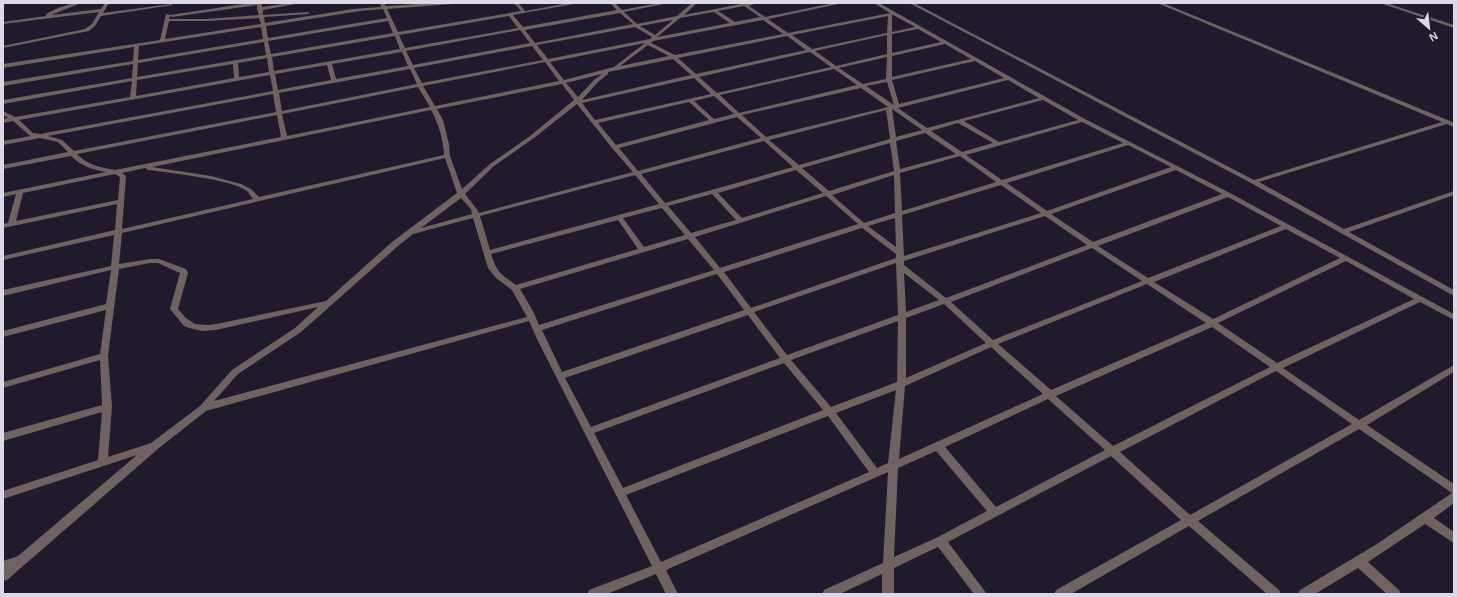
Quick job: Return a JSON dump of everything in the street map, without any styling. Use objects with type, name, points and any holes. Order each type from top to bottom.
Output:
[{"type":"street","points":[[44,18],[60,9],[79,3]]},
{"type":"street","points":[[3,47],[87,30],[94,26],[107,3]]},
{"type":"street","points":[[167,18],[223,6],[299,3]]},
{"type":"street","points":[[3,66],[383,6],[453,3]]},
{"type":"street","points":[[516,3],[524,12]]},
{"type":"street","points":[[3,102],[577,3]]},
{"type":"street","points":[[612,3],[636,24],[651,40],[695,75],[737,115],[828,192],[900,260],[1049,395],[1189,520],[1275,594]]},
{"type":"street","points":[[3,121],[667,3]]},
{"type":"street","points":[[3,576],[203,408],[235,372],[298,330],[408,233],[461,194],[492,165],[532,137],[578,101],[600,77],[614,69],[695,3]]},
{"type":"street","points":[[3,143],[755,3]]},
{"type":"street","points":[[3,167],[841,3]]},
{"type":"street","points":[[876,3],[1083,120],[1228,194],[1454,317]]},
{"type":"street","points":[[911,3],[1253,182],[1454,293]]},
{"type":"street","points":[[1158,3],[1454,125]]},
{"type":"street","points":[[1382,3],[1454,27]]},
{"type":"street","points":[[3,23],[171,4],[162,40]]},
{"type":"street","points":[[744,4],[762,18],[863,85],[893,108],[1092,245],[1212,323],[1454,490]]},
{"type":"street","points":[[259,5],[284,138]]},
{"type":"street","points":[[383,6],[420,86],[442,126],[447,156],[461,194],[474,209],[494,272],[515,288],[532,318],[560,376],[672,594]]},
{"type":"street","points":[[167,18],[219,19],[358,10]]},
{"type":"street","points":[[715,11],[734,24]]},
{"type":"street","points":[[888,594],[893,466],[901,384],[902,316],[897,172],[893,140],[893,108],[889,79],[892,13]]},
{"type":"street","points":[[3,195],[563,82],[614,69],[892,13]]},
{"type":"street","points":[[510,14],[614,147],[638,173],[688,236],[720,272],[785,359],[829,411],[875,473]]},
{"type":"street","points":[[219,19],[219,31]]},
{"type":"street","points":[[3,84],[389,19]]},
{"type":"street","points":[[578,101],[920,27]]},
{"type":"street","points":[[594,122],[947,42]]},
{"type":"street","points":[[133,98],[137,45]]},
{"type":"street","points":[[614,147],[737,115],[977,59]]},
{"type":"street","points":[[235,62],[237,79]]},
{"type":"street","points":[[329,63],[334,81]]},
{"type":"street","points":[[408,233],[765,139],[1009,78]]},
{"type":"street","points":[[487,253],[713,192],[959,120],[1044,98]]},
{"type":"street","points":[[690,100],[713,121]]},
{"type":"street","points":[[3,113],[14,119],[26,130],[36,136],[60,141],[72,154],[88,166],[123,176],[119,231],[104,356],[107,407],[103,463]]},
{"type":"street","points":[[959,120],[999,144]]},
{"type":"street","points":[[515,288],[741,221],[828,192],[1083,120]]},
{"type":"street","points":[[1253,182],[1454,120]]},
{"type":"street","points":[[537,329],[1129,143]]},
{"type":"street","points":[[3,258],[447,156]]},
{"type":"street","points":[[135,168],[154,168],[233,184],[249,190],[258,200]]},
{"type":"street","points":[[560,376],[900,260],[1047,213],[1176,168]]},
{"type":"street","points":[[11,225],[20,191]]},
{"type":"street","points":[[713,192],[741,221]]},
{"type":"street","points":[[589,431],[945,301],[1228,194]]},
{"type":"street","points":[[1343,232],[1454,194]]},
{"type":"street","points":[[3,226],[121,201]]},
{"type":"street","points":[[619,217],[642,250]]},
{"type":"street","points":[[620,493],[901,384],[993,343],[1286,226]]},
{"type":"street","points":[[594,594],[659,568],[938,446],[1212,323],[1347,258]]},
{"type":"street","points":[[3,293],[155,260],[183,271],[184,277],[174,309],[192,327],[201,329],[216,327],[329,303]]},
{"type":"street","points":[[828,594],[940,542],[1112,450],[1276,367],[1420,299]]},
{"type":"street","points":[[3,334],[109,306]]},
{"type":"street","points":[[203,408],[532,318]]},
{"type":"street","points":[[3,384],[104,356]]},
{"type":"street","points":[[1060,594],[1360,424],[1454,368]]},
{"type":"street","points":[[3,437],[107,407]]},
{"type":"street","points":[[3,495],[156,446]]},
{"type":"street","points":[[938,446],[994,513]]},
{"type":"street","points":[[1304,594],[1360,562],[1426,518],[1454,497]]},
{"type":"street","points":[[1426,518],[1454,538]]},
{"type":"street","points":[[940,542],[980,594]]},
{"type":"street","points":[[3,566],[24,559]]},
{"type":"street","points":[[1360,562],[1395,594]]}]
